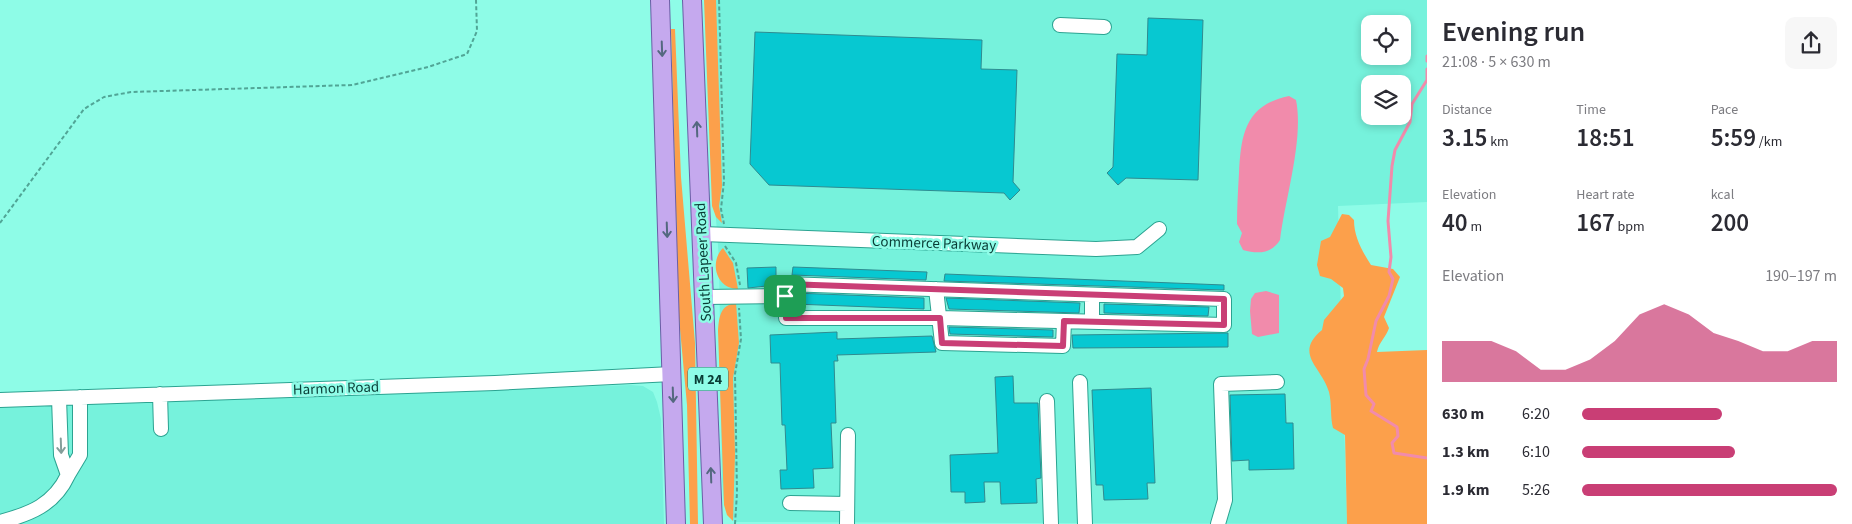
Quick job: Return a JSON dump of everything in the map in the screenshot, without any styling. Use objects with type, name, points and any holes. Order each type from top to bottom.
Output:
[{"type":"main road","name":"South Lapeer Road","points":[[692,0],[713,524]]},
{"type":"main road","points":[[661,8],[684,16],[692,26]]},
{"type":"main road","name":"M 24","points":[[661,8],[676,524]]},
{"type":"street","points":[[1060,25],[1104,27]]},
{"type":"street","name":"Commerce Parkway","points":[[702,234],[1096,249],[1137,247],[1159,229]]},
{"type":"street","points":[[785,284],[936,289],[1092,294],[1224,299],[1224,325],[940,318],[786,318],[785,284]]},
{"type":"street","points":[[936,289],[942,343],[1063,346],[1064,321]]},
{"type":"street","points":[[1092,294],[1092,322]]},
{"type":"street","points":[[704,297],[785,296]]},
{"type":"street","name":"Harmon Road","points":[[0,400],[485,384],[672,374]]},
{"type":"street","points":[[1080,382],[1085,524]]},
{"type":"street","points":[[1218,524],[1225,500],[1220,384],[1277,382]]},
{"type":"street","points":[[160,394],[161,429]]},
{"type":"street","points":[[0,522],[19,517],[48,503],[58,493],[80,455],[80,397]]},
{"type":"street","points":[[59,398],[61,455],[68,475]]},
{"type":"street","points":[[1047,401],[1051,524]]},
{"type":"street","points":[[847,524],[848,435]]},
{"type":"street","points":[[790,503],[847,504]]},
{"type":"path","points":[[0,223],[84,109],[104,96],[131,92],[352,85],[428,67],[467,54],[476,31],[476,0]]},
{"type":"path","points":[[719,0],[724,181],[721,209],[724,224]]},
{"type":"path","points":[[725,246],[736,263],[740,290]]},
{"type":"path","points":[[735,524],[737,483],[735,374],[741,339],[738,302]]},
{"type":"shaded area","points":[[704,0],[716,0],[722,186],[719,206],[722,223],[716,217],[712,206]]},
{"type":"shaded area","points":[[706,0],[1427,0],[1427,202],[1338,206],[1347,524],[735,522],[729,516],[724,503],[722,481],[719,259],[711,153]]},
{"type":"shaded area","points":[[671,29],[675,29],[681,177],[695,343],[698,524],[690,524],[687,405],[679,318]]},
{"type":"shaded area","points":[[1289,96],[1296,100],[1298,133],[1280,240],[1273,248],[1264,252],[1243,250],[1239,242],[1242,233],[1237,224],[1237,218],[1241,146],[1244,134],[1254,114],[1263,106],[1274,100]]},
{"type":"shaded area","points":[[1342,214],[1349,215],[1354,220],[1357,238],[1371,265],[1393,269],[1400,277],[1384,317],[1389,328],[1377,352],[1427,350],[1427,524],[1347,524],[1345,435],[1333,428],[1329,392],[1310,354],[1310,346],[1322,330],[1324,320],[1344,296],[1343,288],[1331,279],[1320,276],[1317,265],[1321,241],[1330,237]]},
{"type":"shaded area","points":[[723,248],[733,263],[738,289],[724,285],[717,274],[716,260]]},
{"type":"shaded area","points":[[1266,291],[1279,295],[1279,333],[1258,337],[1252,334],[1251,299],[1255,293]]},
{"type":"shaded area","points":[[736,303],[739,343],[733,378],[735,454],[733,521],[727,515],[724,505],[718,331],[721,312],[727,306]]},
{"type":"shaded area","points":[[643,386],[653,392],[657,402],[661,419],[664,524],[0,524],[0,407]]},
{"type":"building","points":[[1148,18],[1203,20],[1198,180],[1126,178],[1118,185],[1107,173],[1113,167],[1117,54],[1147,55]]},
{"type":"building","points":[[755,32],[982,40],[981,69],[1017,70],[1013,182],[1020,190],[1010,200],[1004,193],[769,185],[750,164]]},
{"type":"building","points":[[776,267],[776,285],[748,288],[747,268]]},
{"type":"building","points":[[793,267],[927,272],[926,280],[792,275]]},
{"type":"building","points":[[945,274],[1224,285],[1224,290],[944,281]]},
{"type":"building","points":[[794,293],[924,298],[924,309],[794,304]]},
{"type":"building","points":[[946,298],[1080,303],[1079,313],[949,309]]},
{"type":"building","points":[[1104,304],[1209,307],[1208,316],[1104,313]]},
{"type":"building","points":[[949,327],[1053,330],[1053,337],[950,334]]},
{"type":"building","points":[[837,332],[837,339],[932,336],[936,352],[837,355],[838,361],[834,361],[836,423],[831,423],[833,468],[813,469],[814,488],[781,489],[780,470],[787,470],[785,425],[782,425],[780,363],[771,363],[770,335]]},
{"type":"building","points":[[1228,333],[1228,347],[1073,348],[1072,335]]},
{"type":"building","points":[[1013,376],[1014,403],[1038,403],[1041,478],[1036,479],[1037,503],[1001,504],[1000,482],[984,482],[985,502],[965,503],[965,492],[951,492],[950,455],[998,453],[995,377]]},
{"type":"building","points":[[1151,388],[1155,483],[1147,483],[1148,499],[1104,500],[1103,485],[1096,485],[1092,390]]},
{"type":"building","points":[[1285,394],[1286,423],[1293,423],[1294,469],[1249,470],[1249,460],[1232,461],[1230,395]]},
{"type":"waterway","points":[[1427,56],[1427,61]]},
{"type":"waterway","points":[[1427,69],[1427,80],[1412,104],[1410,122],[1395,150],[1388,221],[1391,257],[1389,272],[1393,279],[1389,296],[1376,321],[1364,369],[1366,395],[1374,404],[1371,411],[1397,427],[1398,436],[1392,443],[1394,453],[1427,458]]},
{"type":"route","points":[[785,284],[1224,299],[1224,325],[1064,321],[1063,346],[942,343],[940,318],[786,318],[785,296],[785,284]]}]
